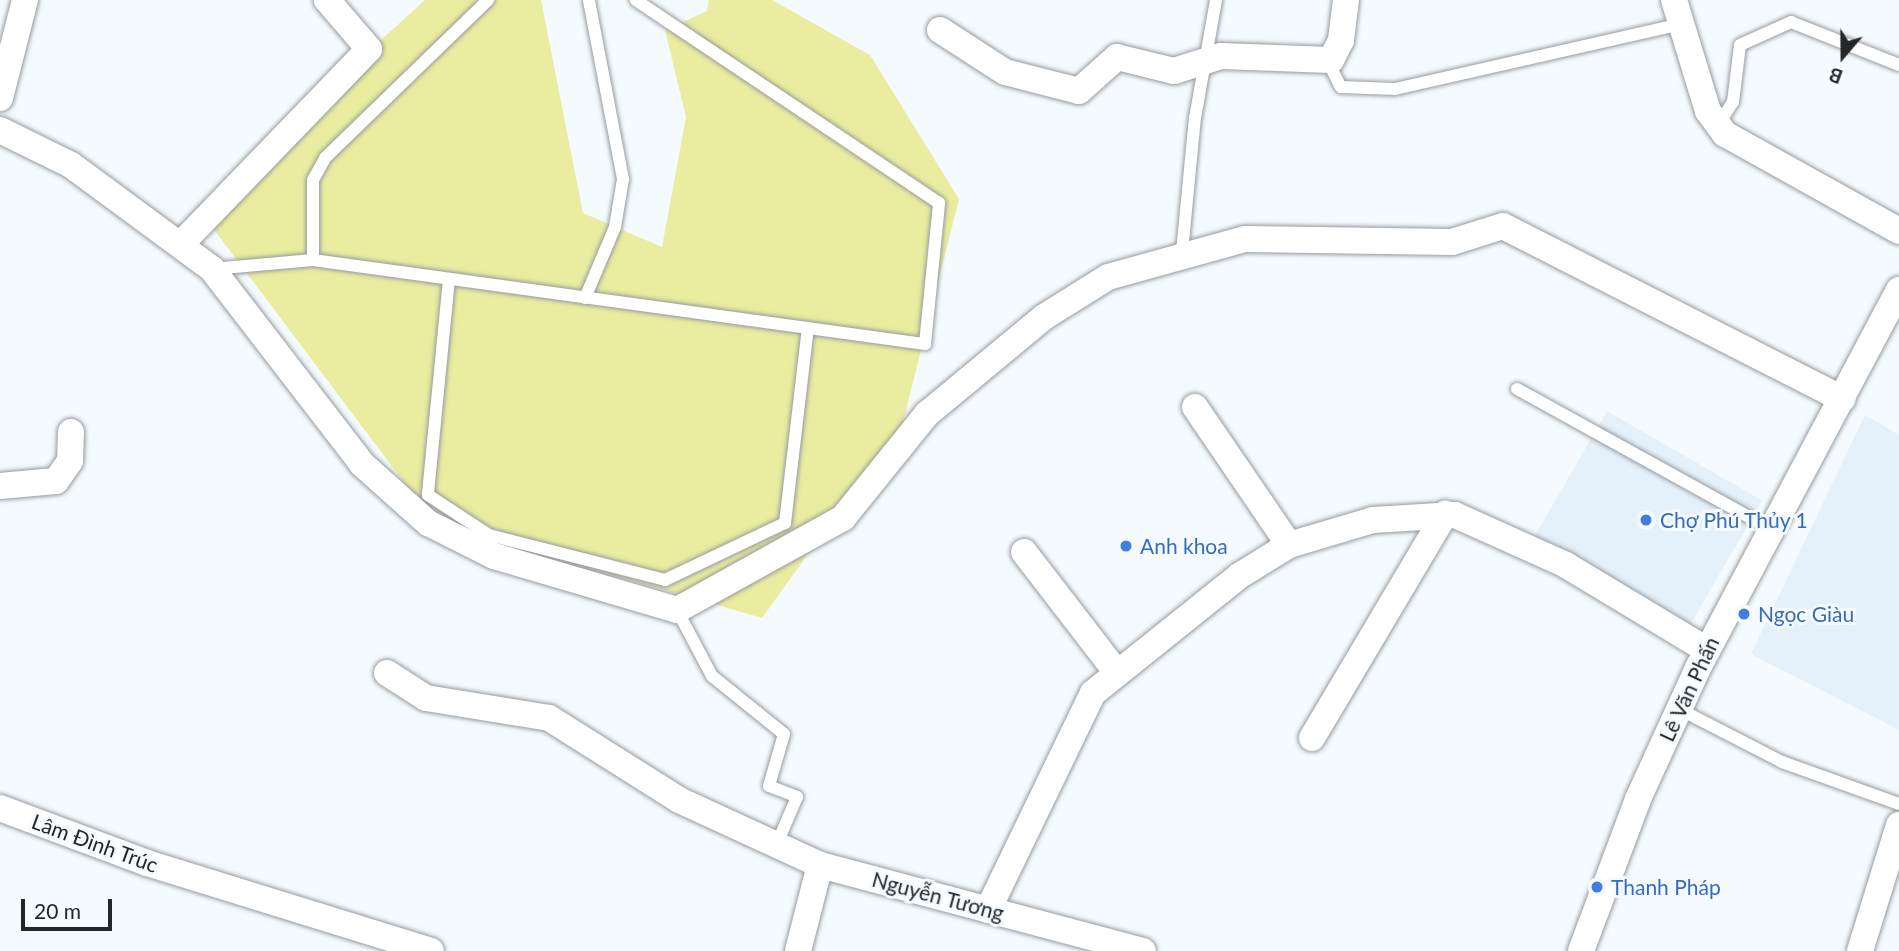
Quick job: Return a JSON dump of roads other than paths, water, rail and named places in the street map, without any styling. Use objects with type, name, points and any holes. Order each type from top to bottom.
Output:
[{"type":"street","points":[[0,98],[25,0]]},
{"type":"street","points":[[180,245],[369,49],[327,0]]},
{"type":"street","points":[[940,30],[996,68],[1063,91],[1086,89],[1117,57],[1174,71],[1221,56],[1327,60],[1338,54],[1346,0]]},
{"type":"street","points":[[1678,12],[1718,125],[1759,158],[1899,231]]},
{"type":"street","points":[[0,130],[71,165],[212,269],[362,464],[428,523],[494,556],[677,610],[843,518],[927,414],[1044,317],[1108,276],[1182,253],[1245,239],[1452,242],[1503,226],[1843,399]]},
{"type":"street","name":"Lê Văn Phấn","points":[[1581,951],[1679,709],[1707,650],[1899,290]]},
{"type":"street","points":[[1195,407],[1289,545]]},
{"type":"street","points":[[0,486],[56,481],[70,461],[71,432]]},
{"type":"street","points":[[1311,738],[1445,514]]},
{"type":"street","points":[[988,910],[1080,718],[1115,670],[1289,545],[1373,520],[1445,514],[1566,565],[1707,650]]},
{"type":"street","points":[[1024,552],[1115,670]]},
{"type":"street","name":"Nguyễn Tương","points":[[387,673],[426,698],[549,718],[679,800],[776,847],[820,864],[1143,951]]},
{"type":"street","name":"Lâm Đình Trúc","points":[[0,808],[147,863],[431,951]]},
{"type":"street","points":[[1860,951],[1899,825]]},
{"type":"street","points":[[798,951],[820,864]]},
{"type":"lane","points":[[313,260],[313,180],[325,158],[488,0]]},
{"type":"lane","points":[[585,298],[615,227],[623,179],[589,0]]},
{"type":"lane","points":[[212,269],[313,260],[925,344],[939,203],[636,0]]},
{"type":"lane","points":[[1182,253],[1195,118],[1209,61],[1216,0]]},
{"type":"lane","points":[[1327,60],[1341,87],[1395,89],[1468,77],[1678,12]]},
{"type":"lane","points":[[1718,125],[1733,102],[1740,45],[1791,22],[1899,65]]},
{"type":"lane","points":[[449,279],[428,495],[489,535],[665,580],[785,523],[808,328]]},
{"type":"lane","points":[[1517,389],[1771,529]]},
{"type":"lane","points":[[677,610],[712,676],[784,734],[769,786],[797,797],[776,847]]},
{"type":"lane","points":[[1679,709],[1782,762],[1899,804]]},
{"type":"place","name":"Chợ Phú Thủy 1","points":[[1646,520]]},
{"type":"place","name":"Anh khoa","points":[[1126,546]]},
{"type":"place","name":"Ngọc Giàu","points":[[1744,614]]},
{"type":"place","name":"Thanh Pháp","points":[[1597,887]]}]
